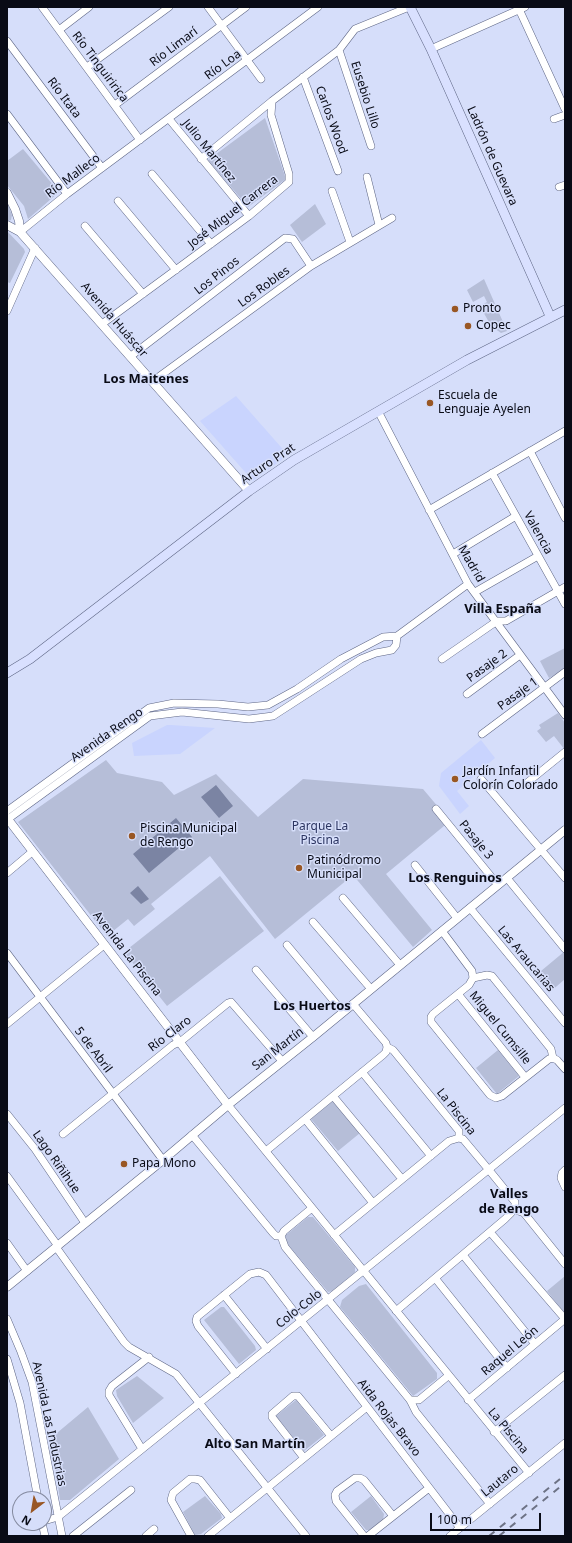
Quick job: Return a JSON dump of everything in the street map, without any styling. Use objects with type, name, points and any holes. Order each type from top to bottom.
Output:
[{"type":"main road","name":"Ladrón de Guevara","points":[[409,7],[431,49],[550,316]]},
{"type":"main road","name":"Arturo Prat","points":[[7,673],[30,659],[249,490],[294,460],[467,360],[550,316],[565,310]]},
{"type":"street","name":"Río Tinguiririca","points":[[42,7],[140,140]]},
{"type":"street","points":[[59,30],[89,7]]},
{"type":"street","points":[[87,67],[169,7]]},
{"type":"street","points":[[208,7],[261,79]]},
{"type":"street","name":"Río Limarí","points":[[115,105],[246,7]]},
{"type":"street","name":"Río Loa","points":[[140,140],[248,61],[318,7]]},
{"type":"street","points":[[200,159],[272,101],[339,50],[355,29],[409,7]]},
{"type":"street","points":[[431,49],[521,8],[565,109]]},
{"type":"street","name":"Río Itata","points":[[7,41],[102,168]]},
{"type":"street","name":"Eusebio Lillo","points":[[339,50],[371,146]]},
{"type":"street","name":"Carlos Wood","points":[[303,77],[338,171]]},
{"type":"street","name":"José Miguel Carrera","points":[[102,324],[248,216],[289,182],[289,174],[271,115],[272,101]]},
{"type":"street","points":[[7,114],[68,194]]},
{"type":"street","points":[[554,119],[565,114]]},
{"type":"street","name":"Julio Martínez","points":[[169,118],[200,159],[248,216]]},
{"type":"street","name":"Río Malleco","points":[[20,232],[140,140]]},
{"type":"street","points":[[152,174],[211,244]]},
{"type":"street","points":[[367,177],[379,226]]},
{"type":"street","points":[[332,191],[350,242]]},
{"type":"street","points":[[7,193],[16,209],[20,232]]},
{"type":"street","points":[[118,201],[176,270]]},
{"type":"street","name":"Los Robles","points":[[153,381],[311,266],[392,218]]},
{"type":"street","name":"Avenida Huáscar","points":[[7,225],[20,232],[35,248],[249,490]]},
{"type":"street","points":[[85,226],[143,294]]},
{"type":"street","name":"Los Pinos","points":[[131,356],[285,238],[293,239],[311,266]]},
{"type":"street","points":[[7,312],[35,248]]},
{"type":"street","name":"Madrid","points":[[378,411],[468,584],[497,621],[520,655],[565,715]]},
{"type":"street","points":[[429,510],[565,431]]},
{"type":"street","points":[[530,451],[565,518]]},
{"type":"street","name":"Valencia","points":[[492,473],[565,604]]},
{"type":"street","points":[[453,554],[516,516]]},
{"type":"street","points":[[475,592],[538,556]]},
{"type":"street","name":"Avenida Rengo","points":[[7,816],[149,708],[174,703],[218,704],[248,707],[268,704],[297,689],[341,659],[383,637],[397,636],[468,584]]},
{"type":"street","points":[[442,659],[497,621],[506,621],[565,587]]},
{"type":"street","name":"Avenida Rengo","points":[[7,816],[150,716],[182,712],[249,719],[273,716],[361,659],[376,653],[392,650],[396,645],[397,636]]},
{"type":"street","name":"Pasaje 2","points":[[467,694],[520,655]]},
{"type":"street","name":"Pasaje 1","points":[[482,734],[565,672]]},
{"type":"street","points":[[528,782],[565,752]]},
{"type":"street","points":[[481,779],[565,878]]},
{"type":"street","name":"Pasaje 3","points":[[436,809],[498,885]]},
{"type":"street","name":"Avenida La Piscina","points":[[7,816],[32,852],[228,1105]]},
{"type":"street","name":"San Martín","points":[[7,1287],[565,830]]},
{"type":"street","points":[[7,873],[32,852]]},
{"type":"street","points":[[415,865],[457,918]]},
{"type":"street","points":[[507,878],[565,949]]},
{"type":"street","points":[[343,898],[400,965]]},
{"type":"street","name":"Las Araucarias","points":[[470,908],[565,1023]]},
{"type":"street","points":[[313,922],[371,989]]},
{"type":"street","points":[[442,931],[472,971],[474,978]]},
{"type":"street","points":[[7,1024],[104,945]]},
{"type":"street","points":[[287,945],[343,1012]]},
{"type":"street","name":"5 de Abril","points":[[7,953],[163,1160]]},
{"type":"street","points":[[256,970],[312,1038]]},
{"type":"street","points":[[553,1058],[551,1049],[492,976],[487,974],[474,978],[471,983],[433,1014],[431,1022],[493,1097],[500,1097],[547,1060],[553,1058],[558,1060],[565,1069]]},
{"type":"street","name":"Miguel Cumsille","points":[[458,994],[526,1077]]},
{"type":"street","name":"Río Claro","points":[[63,1134],[173,1045],[180,1042],[231,1002],[282,1062]]},
{"type":"street","name":"La Piscina","points":[[353,1004],[386,1043],[387,1047],[393,1050],[459,1131],[459,1138],[463,1139],[515,1202],[513,1209]]},
{"type":"street","points":[[266,1151],[386,1052],[387,1047]]},
{"type":"street","points":[[362,1072],[431,1156]]},
{"type":"street","points":[[333,1096],[402,1180]]},
{"type":"street","name":"La Piscina","points":[[228,1105],[448,1376],[529,1473]]},
{"type":"street","name":"Colo-Colo","points":[[52,1519],[58,1517],[329,1300],[565,1108]]},
{"type":"street","name":"Lago Riñihue","points":[[7,1114],[35,1149],[85,1223]]},
{"type":"street","points":[[305,1119],[373,1203]]},
{"type":"street","points":[[192,1135],[273,1233],[276,1236],[281,1236]]},
{"type":"street","points":[[334,1235],[449,1141],[459,1138]]},
{"type":"street","points":[[565,1170],[560,1178],[565,1187]]},
{"type":"street","points":[[7,1176],[124,1342],[176,1374],[306,1536]]},
{"type":"street","points":[[281,1236],[284,1231],[312,1208]]},
{"type":"street","points":[[396,1311],[505,1219],[513,1209],[524,1213],[565,1264]]},
{"type":"street","points":[[490,1232],[565,1319]]},
{"type":"street","points":[[281,1236],[285,1247],[410,1400],[416,1412],[490,1504]]},
{"type":"street","points":[[7,1243],[27,1271]]},
{"type":"street","points":[[463,1255],[535,1344]]},
{"type":"street","name":"Aida Rojas Bravo","points":[[224,1295],[250,1274],[263,1274],[460,1528]]},
{"type":"street","points":[[435,1278],[507,1368]]},
{"type":"street","points":[[236,1374],[198,1326],[196,1321],[197,1317],[224,1295],[267,1349]]},
{"type":"street","name":"Raquel León","points":[[468,1400],[565,1319]]},
{"type":"street","name":"Avenida Las Industrias","points":[[7,1320],[32,1382],[62,1536]]},
{"type":"street","points":[[142,1449],[109,1395],[109,1390],[148,1357]]},
{"type":"street","name":"Avenida Las Industrias","points":[[7,1359],[20,1403],[36,1491]]},
{"type":"street","points":[[494,1432],[565,1375]]},
{"type":"street","points":[[410,1400],[419,1400],[448,1376]]},
{"type":"street","points":[[304,1458],[272,1417],[272,1414],[293,1396],[298,1396],[331,1436]]},
{"type":"street","points":[[208,1536],[367,1407]]},
{"type":"street","name":"Lautaro","points":[[450,1536],[565,1443]]},
{"type":"street","points":[[364,1536],[336,1501],[335,1495],[337,1491],[355,1478],[364,1480],[394,1516]]},
{"type":"street","points":[[191,1536],[170,1500],[173,1493],[190,1479],[200,1480],[230,1518]]},
{"type":"street","points":[[368,1536],[429,1488]]},
{"type":"street","points":[[73,1536],[131,1490]]},
{"type":"street","points":[[146,1536],[154,1529]]},
{"type":"shaded area","points":[[236,396],[288,455],[253,481],[200,421]]},
{"type":"shaded area","points":[[167,725],[215,728],[180,754],[134,756],[132,743]]},
{"type":"shaded area","name":"Jardín Infantil Colorín Colorado","points":[[481,740],[495,758],[457,791],[469,806],[460,814],[439,786],[441,773]]},
{"type":"shaded area","points":[[216,785],[233,806],[219,818],[201,797]]},
{"type":"shaded area","points":[[176,818],[192,837],[149,873],[133,854]]},
{"type":"shaded area","points":[[138,886],[149,899],[141,904],[130,893]]},
{"type":"green space","points":[[265,118],[286,179],[248,207],[208,160]]},
{"type":"green space","points":[[23,149],[59,192],[28,219],[24,206],[7,185],[7,161]]},
{"type":"green space","points":[[7,202],[12,215],[11,220],[8,221]]},
{"type":"green space","points":[[315,204],[326,224],[302,242],[290,225]]},
{"type":"green space","points":[[7,231],[25,252],[10,283],[7,282]]},
{"type":"green space","points":[[484,279],[507,331],[501,333],[491,326],[480,306],[487,302],[484,296],[473,302],[467,290]]},
{"type":"green space","points":[[565,648],[565,669],[549,678],[540,661]]},
{"type":"green space","points":[[558,713],[565,723],[565,750],[554,736],[546,742],[537,731],[541,728],[539,725]]},
{"type":"green space","name":"Parque La Piscina","points":[[106,760],[117,773],[162,782],[174,795],[216,774],[258,817],[303,779],[423,789],[450,821],[386,874],[432,930],[413,947],[353,875],[275,939],[210,856],[151,904],[155,909],[134,926],[128,919],[107,936],[18,822]]},
{"type":"green space","points":[[220,876],[264,931],[167,1006],[124,952]]},
{"type":"green space","points":[[565,951],[565,979],[549,993],[535,976]]},
{"type":"green space","points":[[498,1050],[519,1076],[497,1094],[476,1068]]},
{"type":"green space","points":[[333,1101],[360,1133],[338,1151],[311,1119]]},
{"type":"green space","points":[[308,1217],[313,1217],[355,1267],[355,1272],[333,1291],[328,1292],[286,1242],[286,1235]]},
{"type":"green space","points":[[565,1276],[565,1314],[547,1291]]},
{"type":"green space","points":[[366,1284],[437,1373],[437,1379],[413,1396],[340,1307],[342,1300],[359,1286]]},
{"type":"green space","points":[[221,1307],[224,1307],[255,1346],[256,1350],[239,1364],[204,1320]]},
{"type":"green space","points":[[137,1376],[164,1398],[133,1423],[117,1396],[116,1390]]},
{"type":"green space","points":[[296,1400],[324,1435],[304,1451],[276,1416]]},
{"type":"green space","points":[[88,1407],[119,1459],[70,1500],[60,1500],[51,1438]]},
{"type":"green space","points":[[205,1496],[221,1514],[222,1518],[201,1534],[195,1535],[183,1512]]},
{"type":"green space","points":[[371,1496],[384,1514],[383,1520],[369,1530],[366,1530],[351,1512]]},
{"type":"railway","points":[[489,1536],[565,1475]]},
{"type":"railway","points":[[499,1536],[565,1483]]},
{"type":"place","name":"Pronto","points":[[455,309]]},
{"type":"place","name":"Copec","points":[[468,326]]},
{"type":"place","name":"Escuela de Lenguaje Ayelen","points":[[430,403]]},
{"type":"place","name":"Jardín Infantil Colorín Colorado","points":[[455,779]]},
{"type":"place","name":"Piscina Municipal de Rengo","points":[[132,836]]},
{"type":"place","name":"Patinódromo Municipal","points":[[299,868]]},
{"type":"place","name":"Papa Mono","points":[[124,1164]]},
{"type":"district","name":"Los Maitenes","points":[[146,379]]},
{"type":"district","name":"Villa España","points":[[503,609]]},
{"type":"district","name":"Los Renguinos","points":[[455,878]]},
{"type":"district","name":"Los Huertos","points":[[312,1006]]},
{"type":"district","name":"Valles de Rengo","points":[[509,1202]]},
{"type":"district","name":"Alto San Martín","points":[[255,1444]]}]
